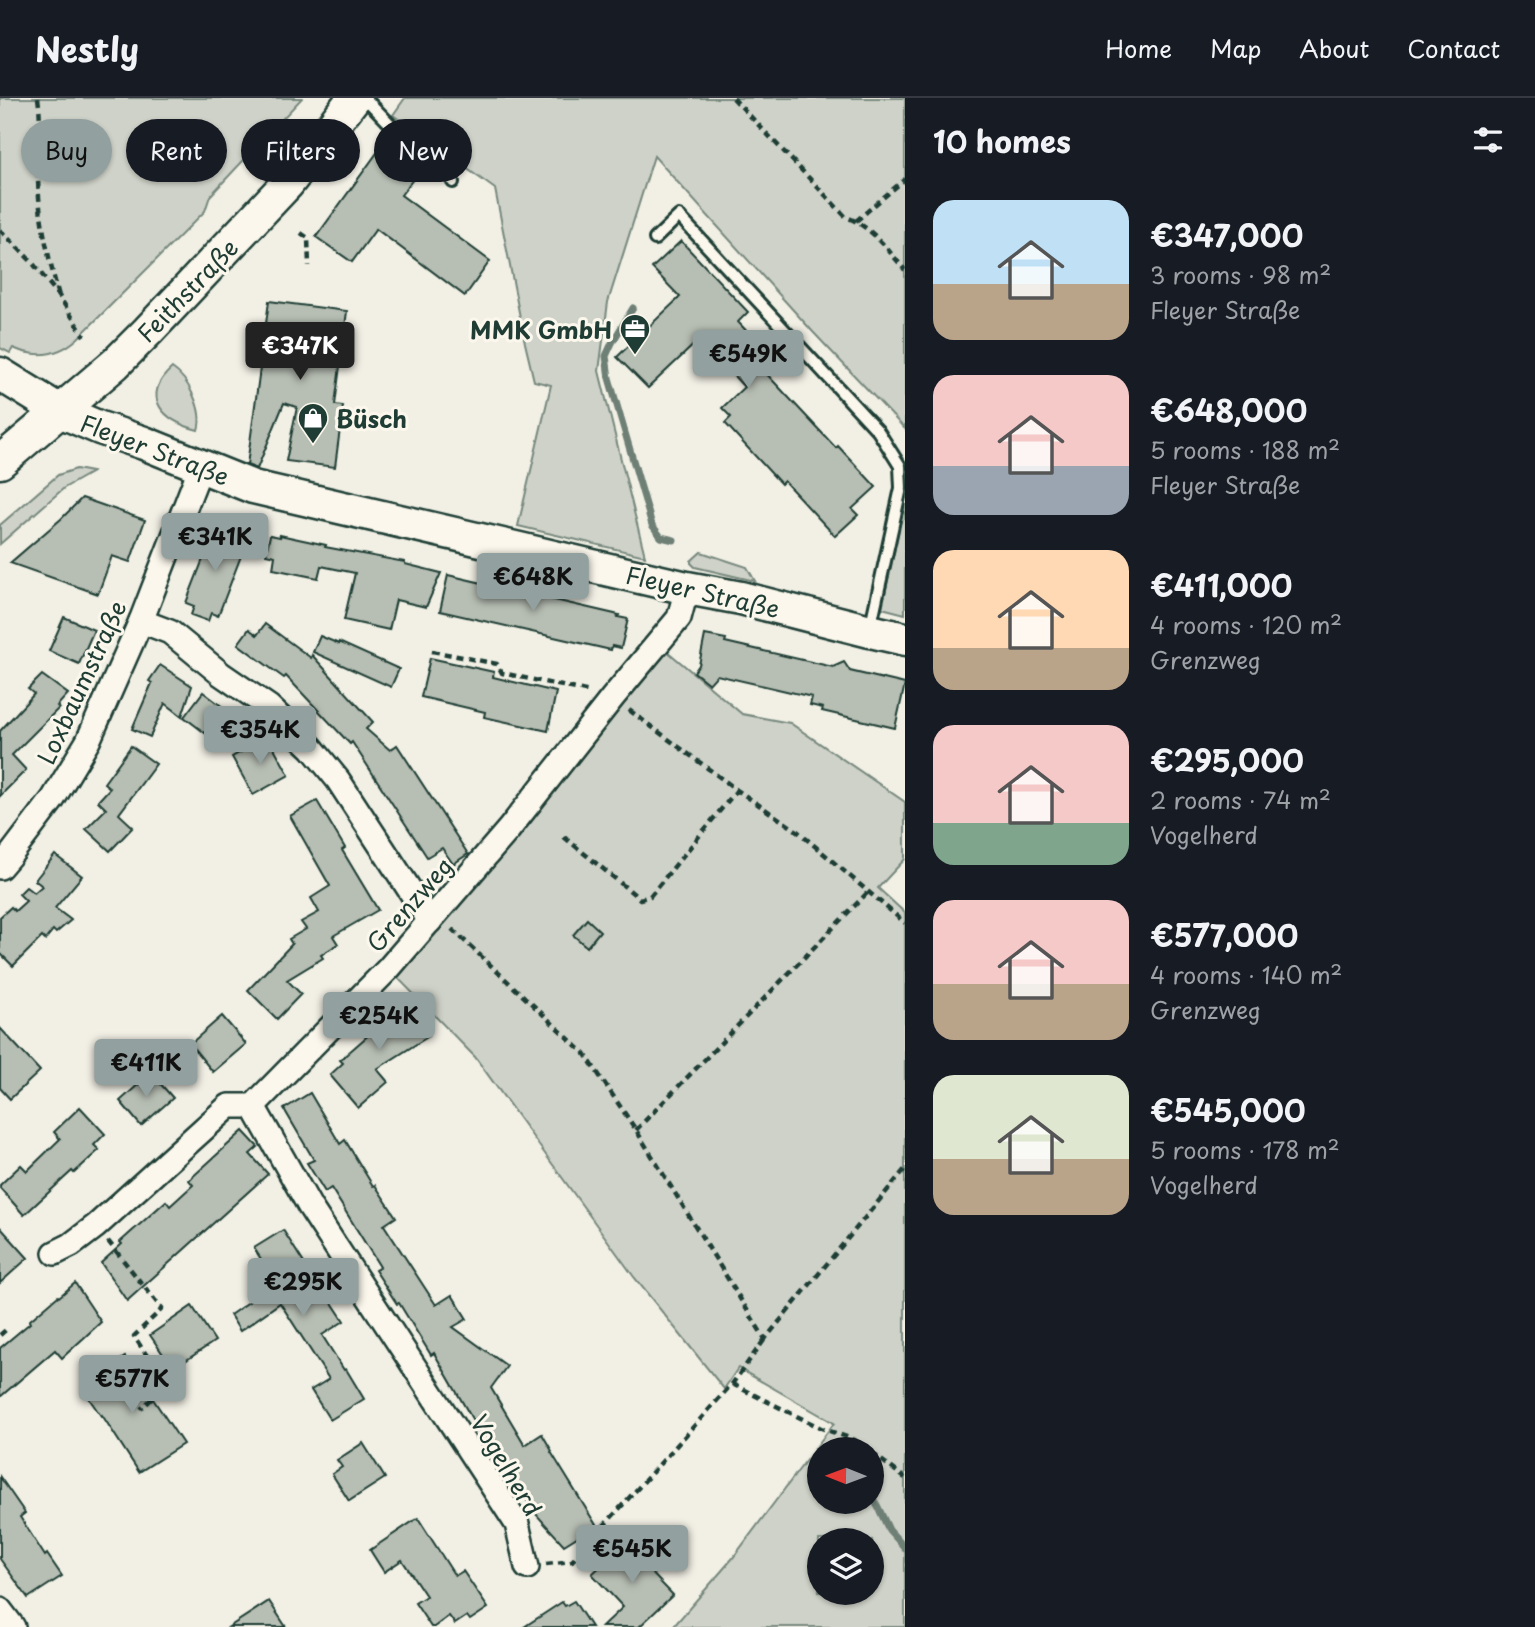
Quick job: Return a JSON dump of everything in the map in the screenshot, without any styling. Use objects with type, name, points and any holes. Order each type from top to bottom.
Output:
[{"type":"street","name":"Feithstraße","points":[[0,462],[115,364],[288,183],[354,98]]},
{"type":"street","name":"Fleyer Straße","points":[[0,374],[60,411],[100,429],[144,443],[253,487],[687,589],[741,598],[905,639]]},
{"type":"street","name":"Loxbaumstraße","points":[[0,867],[53,799],[88,741],[141,621],[201,466]]},
{"type":"street","name":"Grenzweg","points":[[253,1106],[389,968],[509,829],[679,618],[687,589]]},
{"type":"street","points":[[141,621],[170,632],[269,707],[312,748],[338,780],[433,918]]},
{"type":"street","points":[[55,1252],[71,1245],[96,1226],[229,1106],[253,1106]]},
{"type":"street","name":"Vogelherd","points":[[253,1106],[310,1207],[517,1524],[527,1567]]},
{"type":"street","points":[[0,1610],[13,1627]]},
{"type":"lane","points":[[365,98],[385,119]]},
{"type":"lane","points":[[655,239],[679,216],[878,431],[900,466],[901,488],[870,631]]},
{"type":"path","points":[[38,98],[41,117],[38,174],[44,240],[59,296]]},
{"type":"path","points":[[733,98],[846,217],[856,221],[875,236],[905,270]]},
{"type":"path","points":[[856,221],[905,179]]},
{"type":"path","points":[[0,230],[31,261],[59,296],[84,336]]},
{"type":"path","points":[[301,233],[308,238],[309,266]]},
{"type":"path","points":[[432,651],[497,664],[502,673],[613,697],[737,790],[796,830],[905,923]]},
{"type":"path","points":[[564,837],[640,899],[650,896],[737,790]]},
{"type":"path","points":[[636,1130],[868,891]]},
{"type":"path","points":[[433,918],[584,1054],[636,1130],[765,1339]]},
{"type":"path","points":[[527,1567],[572,1561],[732,1384],[765,1339],[905,1169]]},
{"type":"path","points":[[96,1226],[162,1310],[134,1336],[166,1385],[141,1409]]},
{"type":"path","points":[[0,1335],[8,1328]]},
{"type":"path","points":[[732,1384],[821,1428],[846,1437]]},
{"type":"path","points":[[884,1462],[905,1478]]},
{"type":"shaded area","points":[[0,98],[302,98],[282,119],[241,119],[241,163],[227,178],[227,119],[126,119],[126,182],[223,182],[210,196],[205,211],[70,345],[46,354],[13,348],[10,353],[0,348]]},
{"type":"shaded area","points":[[405,98],[905,98],[905,429],[654,156],[608,302],[599,371],[645,556],[518,526],[551,385],[534,381],[495,189],[472,172],[472,119],[399,119],[393,115]]},
{"type":"shaded area","points":[[172,368],[194,396],[199,414],[198,430],[175,421],[160,407],[157,389]]},
{"type":"shaded area","points":[[76,469],[92,472],[64,488],[0,544],[0,525],[58,475]]},
{"type":"shaded area","points":[[905,501],[905,614],[882,608]]},
{"type":"shaded area","points":[[701,552],[747,567],[755,581],[695,567],[691,561]]},
{"type":"shaded area","points":[[667,651],[742,714],[790,723],[905,802],[905,859],[878,888],[905,913],[905,1627],[673,1627],[732,1559],[807,1459],[807,1514],[884,1514],[884,1437],[824,1437],[834,1423],[738,1368],[724,1389],[634,1277],[475,1057],[396,976]]},
{"type":"building","points":[[374,157],[374,182],[411,182],[401,195],[490,261],[465,296],[376,229],[352,262],[316,237],[356,182],[360,182],[360,176]]},
{"type":"building","points":[[681,241],[748,312],[738,322],[773,359],[762,369],[876,487],[852,509],[858,515],[835,536],[784,481],[781,484],[725,423],[731,417],[722,408],[744,387],[700,339],[648,388],[617,357],[680,297],[652,268]]},
{"type":"building","points":[[269,301],[347,311],[335,405],[343,406],[335,467],[286,461],[297,407],[284,403],[257,469],[247,465]]},
{"type":"building","points":[[82,498],[145,520],[130,562],[112,556],[98,594],[10,563]]},
{"type":"building","points":[[219,518],[235,524],[228,542],[244,548],[218,616],[211,613],[208,621],[191,615],[194,606],[186,603]]},
{"type":"building","points":[[270,535],[405,562],[441,573],[426,607],[396,600],[389,630],[344,620],[355,573],[321,566],[318,578],[273,569],[275,556],[266,554]]},
{"type":"building","points":[[448,575],[619,615],[618,617],[628,619],[621,648],[612,646],[611,650],[440,611]]},
{"type":"building","points":[[64,617],[94,630],[79,664],[49,651]]},
{"type":"building","points":[[265,624],[311,658],[312,655],[373,722],[366,729],[390,750],[397,745],[468,854],[453,864],[442,848],[427,857],[352,742],[350,744],[286,676],[284,678],[238,644],[249,629],[257,635]]},
{"type":"building","points":[[705,635],[833,667],[844,662],[850,671],[905,684],[895,728],[822,711],[823,708],[810,705],[812,697],[717,675],[709,684],[694,672],[699,665]]},
{"type":"building","points":[[320,636],[399,669],[391,687],[313,652]]},
{"type":"building","points":[[430,658],[494,672],[493,677],[556,692],[548,731],[484,717],[485,712],[421,697]]},
{"type":"building","points":[[160,665],[192,686],[182,716],[165,703],[150,737],[132,729],[152,683],[149,681]]},
{"type":"building","points":[[42,675],[68,694],[57,706],[59,708],[12,755],[26,770],[0,796],[0,731],[34,694],[28,689]]},
{"type":"building","points":[[203,692],[236,717],[217,742],[184,717]]},
{"type":"building","points":[[268,737],[289,775],[253,795],[232,757]]},
{"type":"building","points":[[131,746],[156,764],[119,814],[133,827],[110,851],[86,829],[106,809],[98,801],[110,788],[104,783]]},
{"type":"building","points":[[317,801],[345,848],[342,850],[378,910],[333,936],[338,944],[321,955],[323,958],[287,980],[301,994],[277,1019],[248,990],[292,944],[289,939],[306,929],[301,922],[319,912],[311,898],[330,886],[290,816]]},
{"type":"building","points":[[55,855],[82,876],[55,908],[71,920],[56,933],[53,930],[45,940],[42,937],[13,966],[0,953],[0,917],[11,907],[15,911],[26,901],[19,894],[26,887],[34,893],[42,886],[35,880]]},
{"type":"building","points":[[587,919],[600,931],[587,947],[573,935]]},
{"type":"building","points":[[405,998],[429,1036],[377,1069],[388,1082],[358,1108],[330,1075],[343,1063],[340,1060],[380,1025],[375,1017]]},
{"type":"building","points":[[222,1016],[246,1044],[213,1072],[190,1044]]},
{"type":"building","points":[[0,1028],[40,1071],[10,1099],[0,1088]]},
{"type":"building","points":[[151,1073],[173,1098],[141,1126],[120,1101]]},
{"type":"building","points":[[310,1093],[340,1144],[345,1140],[396,1217],[384,1225],[436,1305],[452,1295],[467,1319],[453,1327],[507,1366],[491,1388],[525,1445],[542,1434],[596,1525],[564,1545],[534,1512],[485,1434],[482,1436],[434,1353],[431,1355],[375,1270],[380,1267],[331,1188],[325,1192],[307,1163],[314,1160],[284,1109]]},
{"type":"building","points":[[80,1107],[105,1134],[94,1145],[99,1150],[24,1215],[0,1185],[21,1165],[27,1171],[60,1139],[54,1132]]},
{"type":"building","points":[[243,1131],[258,1147],[250,1154],[268,1174],[127,1301],[101,1263],[166,1201],[170,1206],[193,1185],[189,1180]]},
{"type":"building","points":[[0,1227],[28,1258],[0,1283]]},
{"type":"building","points":[[283,1230],[344,1321],[322,1335],[364,1399],[330,1420],[311,1390],[329,1379],[280,1303],[240,1331],[230,1315],[276,1283],[254,1248]]},
{"type":"building","points":[[75,1283],[101,1322],[62,1358],[55,1350],[0,1397],[0,1348]]},
{"type":"building","points":[[192,1306],[215,1341],[173,1369],[150,1335]]},
{"type":"building","points":[[125,1357],[183,1444],[139,1472],[84,1391],[84,1384]]},
{"type":"building","points":[[363,1443],[385,1478],[349,1501],[332,1474],[342,1467],[337,1460]]},
{"type":"building","points":[[0,1477],[25,1513],[20,1517],[45,1556],[47,1554],[62,1576],[28,1598],[0,1559]]},
{"type":"building","points":[[418,1518],[455,1576],[463,1571],[488,1608],[470,1620],[467,1616],[455,1624],[449,1616],[431,1627],[415,1603],[426,1596],[402,1560],[384,1572],[370,1550]]},
{"type":"building","points":[[636,1533],[653,1551],[641,1562],[673,1595],[639,1627],[602,1627],[623,1607],[592,1574]]},
{"type":"building","points":[[269,1601],[286,1627],[229,1627]]},
{"type":"building","points":[[574,1601],[591,1627],[524,1627],[562,1602],[565,1606]]},
{"type":"waterway","points":[[633,308],[606,356],[609,378],[652,525],[661,537],[674,540]]},
{"type":"waterway","points":[[881,1514],[889,1530],[905,1548]]},
{"type":"place","name":"MMK GmbH","points":[[635,356]]},
{"type":"place","name":"Büsch","points":[[313,445]]}]
